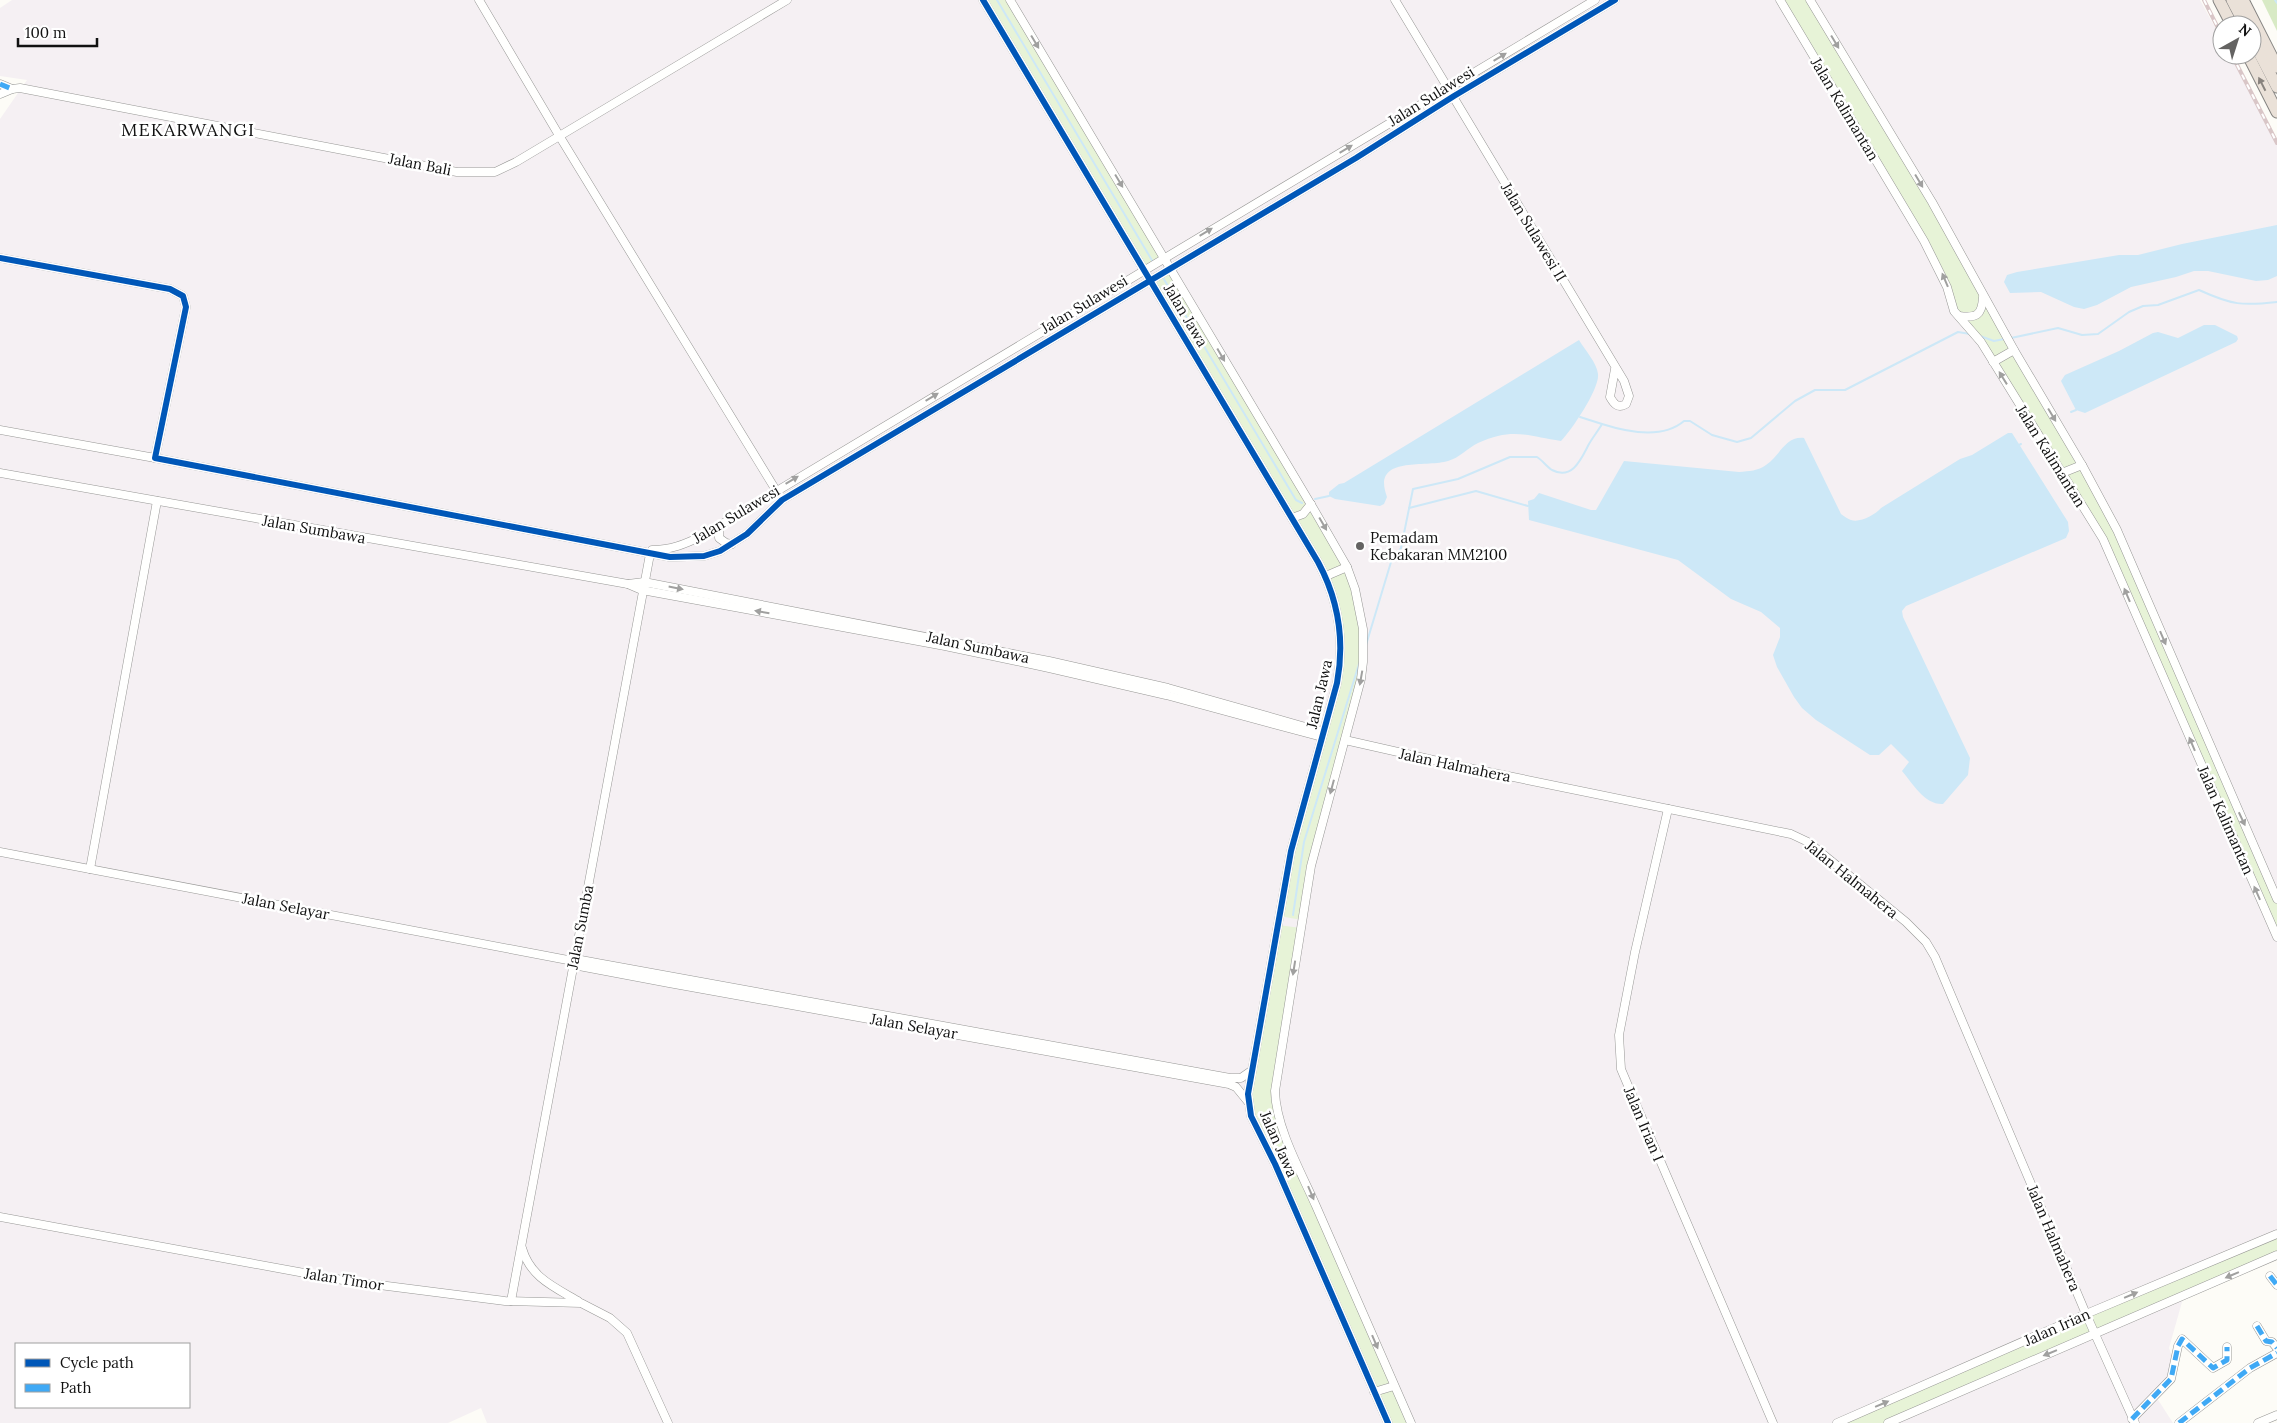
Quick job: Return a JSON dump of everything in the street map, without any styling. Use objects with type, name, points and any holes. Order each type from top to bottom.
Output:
[{"type":"highway","points":[[2219,0],[2227,15]]},
{"type":"highway","points":[[2232,0],[2240,15]]},
{"type":"highway","points":[[2238,0],[2246,15]]},
{"type":"highway","points":[[2243,0],[2277,67]]},
{"type":"highway","points":[[2262,46],[2277,75]]},
{"type":"highway","points":[[2262,58],[2277,87]]},
{"type":"highway","points":[[2253,65],[2277,112]]},
{"type":"street","points":[[479,0],[560,137],[782,500]]},
{"type":"street","name":"Jalan Bali","points":[[12,89],[20,88],[466,172],[495,172],[560,137],[787,0]]},
{"type":"street","name":"Jalan Jawa","points":[[983,0],[1152,278],[1326,576],[1337,610],[1342,652],[1338,683],[1291,851],[1251,1071],[1249,1103],[1256,1128],[1275,1164],[1388,1423]]},
{"type":"street","name":"Jalan Jawa","points":[[1010,0],[1162,259],[1311,504],[1347,568],[1360,607],[1364,647],[1361,679],[1311,866],[1275,1091],[1275,1103],[1280,1121],[1306,1183],[1411,1423]]},
{"type":"street","name":"Jalan Sulawesi II","points":[[1395,0],[1454,96],[1615,369]]},
{"type":"street","name":"Jalan Sulawesi","points":[[640,550],[665,550],[680,546],[718,526],[1595,0]]},
{"type":"street","name":"Jalan Sulawesi","points":[[640,550],[650,554],[687,558],[704,556],[732,544],[747,534],[782,500],[1356,158],[1454,96],[1616,0]]},
{"type":"street","name":"Jalan Kalimantan","points":[[1780,0],[1928,248],[1947,287],[1952,308],[1980,342],[2103,539],[2277,937]]},
{"type":"street","name":"Jalan Kalimantan","points":[[1810,0],[1932,202],[2001,328],[2082,465],[2117,530],[2277,899]]},
{"type":"street","points":[[0,84],[12,89]]},
{"type":"street","points":[[0,94],[12,89]]},
{"type":"street","points":[[0,258],[170,289],[183,296],[186,307],[154,458]]},
{"type":"street","points":[[1959,316],[1972,317],[1978,314],[1982,309],[1983,296]]},
{"type":"street","points":[[1993,362],[2012,346]]},
{"type":"street","points":[[0,430],[640,550]]},
{"type":"street","points":[[2062,473],[2082,465]]},
{"type":"street","name":"Jalan Sumbawa","points":[[0,472],[157,502],[643,586],[945,643],[1168,688],[1323,734]]},
{"type":"street","points":[[90,869],[157,502]]},
{"type":"street","points":[[1292,518],[1304,514],[1311,504]]},
{"type":"street","points":[[718,526],[719,538],[726,543],[732,544]]},
{"type":"street","name":"Jalan Sumba","points":[[511,1301],[650,554]]},
{"type":"street","points":[[1326,576],[1347,568]]},
{"type":"street","name":"Jalan Halmahera","points":[[1345,740],[1464,767],[1800,837],[1906,922],[1926,942],[1935,957],[2086,1314],[2134,1421]]},
{"type":"street","points":[[2219,806],[2234,801]]},
{"type":"street","name":"Jalan Irian I","points":[[1668,809],[1630,979],[1619,1035],[1619,1058],[1632,1095],[1773,1423]]},
{"type":"street","name":"Jalan Selayar","points":[[0,852],[573,961],[579,966],[706,986],[1208,1078],[1233,1085],[1249,1103]]},
{"type":"street","name":"Jalan Selayar","points":[[1208,1078],[1236,1079],[1251,1071]]},
{"type":"street","name":"Jalan Timor","points":[[0,1217],[348,1281],[511,1301],[581,1303],[610,1318],[628,1333],[668,1423]]},
{"type":"street","name":"Jalan Irian","points":[[1837,1423],[2086,1314],[2277,1234]]},
{"type":"street","points":[[521,1246],[528,1265],[539,1278],[581,1303]]},
{"type":"street","name":"Jalan Irian","points":[[1888,1423],[2096,1335],[2277,1255]]},
{"type":"street","points":[[2270,1276],[2277,1284]]},
{"type":"street","points":[[2257,1326],[2266,1341],[2272,1342],[2276,1352],[2277,1364]]},
{"type":"street","points":[[2134,1421],[2171,1380],[2178,1346],[2182,1339],[2213,1368],[2227,1360],[2227,1347]]},
{"type":"street","points":[[2179,1423],[2247,1370],[2276,1352]]},
{"type":"street","points":[[1374,1392],[1394,1386]]},
{"type":"street","points":[[2258,1423],[2277,1415]]},
{"type":"shaded area","points":[[12,0],[2200,0],[2212,22],[2212,65],[2236,65],[2277,140],[2277,1255],[2184,1295],[2169,1348],[2177,1371],[2155,1395],[2173,1423],[487,1423],[481,1408],[448,1423],[0,1423],[0,119],[27,80],[0,76],[0,8]]},
{"type":"green space","points":[[983,0],[1010,0],[1164,257],[1144,269]]},
{"type":"green space","points":[[1780,0],[1810,0],[1970,271],[2117,530],[2277,899],[2277,937],[2103,539],[1993,362],[1954,311],[1947,287]]},
{"type":"green space","points":[[2262,0],[2277,0],[2277,31]]},
{"type":"green space","points":[[1170,267],[1347,567],[1360,607],[1361,679],[1311,866],[1302,920],[1279,916],[1299,818],[1341,665],[1333,593],[1150,279]]},
{"type":"green space","points":[[1278,925],[1301,928],[1275,1091],[1280,1121],[1410,1423],[1388,1423],[1249,1103]]},
{"type":"green space","points":[[2277,1234],[2277,1255],[1888,1423],[1837,1423]]},
{"type":"water","points":[[2277,225],[2277,276],[2268,280],[2256,281],[2208,271],[2194,271],[2131,287],[2097,305],[2084,309],[2074,307],[2041,292],[2010,293],[2004,282],[2007,275],[2017,272],[2119,255],[2138,255]]},
{"type":"water","points":[[2204,325],[2215,325],[2237,336],[2238,339],[2236,342],[2085,413],[2076,410],[2061,381],[2065,375],[2119,351],[2153,333],[2158,332],[2178,338]]},
{"type":"water","points":[[1579,340],[1595,365],[1598,374],[1597,380],[1595,389],[1584,409],[1561,441],[1520,434],[1501,435],[1478,443],[1456,458],[1448,461],[1414,464],[1393,469],[1387,475],[1384,484],[1387,497],[1384,504],[1380,506],[1335,499],[1329,496],[1329,492],[1339,484],[1344,483]]},
{"type":"water","points":[[2008,433],[2012,433],[2068,522],[2069,531],[2066,538],[1906,606],[1902,611],[1903,617],[1970,758],[1968,775],[1943,804],[1931,801],[1915,787],[1902,771],[1909,762],[1891,744],[1879,755],[1870,755],[1816,720],[1802,708],[1777,667],[1773,655],[1780,637],[1780,628],[1761,612],[1731,599],[1678,560],[1529,520],[1528,501],[1534,499],[1539,493],[1596,510],[1624,461],[1739,472],[1750,471],[1766,465],[1787,443],[1797,438],[1804,438],[1841,514],[1855,521],[1871,516],[1960,459],[1972,455]]},
{"type":"waterway","points":[[997,0],[1153,262]]},
{"type":"waterway","points":[[1162,276],[1296,500],[1302,503]]},
{"type":"waterway","points":[[2011,338],[2058,328],[2082,335],[2098,334],[2129,312],[2143,306],[2158,305],[2199,290],[2220,299],[2237,303],[2277,302]]},
{"type":"waterway","points":[[1366,645],[1391,562],[1401,548],[1413,489],[1458,479],[1510,457],[1537,457],[1552,470],[1559,473],[1566,472],[1571,470],[1580,461],[1602,424],[1633,431],[1655,432],[1675,427],[1684,421],[1690,421],[1712,435],[1737,442],[1751,438],[1795,401],[1815,390],[1845,390],[1958,332],[1970,334]]},
{"type":"waterway","points":[[1980,336],[1994,341],[2004,339]]},
{"type":"waterway","points":[[2071,412],[2076,410]]},
{"type":"waterway","points":[[1580,417],[1602,424]]},
{"type":"waterway","points":[[1409,508],[1476,491],[1528,506]]},
{"type":"waterway","points":[[1315,499],[1329,496]]},
{"type":"waterway","points":[[1293,915],[1304,842],[1359,664]]},
{"type":"railway","points":[[2204,0],[2212,16]]},
{"type":"railway","points":[[2237,65],[2277,143]]},
{"type":"marked path","points":[[0,84],[12,89]]},
{"type":"marked path","points":[[2270,1276],[2277,1285]]},
{"type":"marked path","points":[[2257,1326],[2266,1341],[2272,1342],[2277,1348]]},
{"type":"marked path","points":[[2132,1419],[2171,1379],[2178,1346],[2182,1339],[2213,1368],[2227,1360],[2227,1347]]},
{"type":"marked path","points":[[2179,1423],[2250,1368],[2277,1353]]},
{"type":"cycle path","points":[[983,0],[1318,562],[1331,591],[1340,636],[1337,683],[1291,851],[1248,1094],[1251,1116],[1275,1164],[1388,1423]]},
{"type":"cycle path","points":[[0,258],[170,289],[183,296],[186,307],[155,458],[670,557],[704,556],[720,551],[747,534],[782,500],[1356,158],[1454,96],[1615,0]]},
{"type":"place","name":"Pemadam Kebakaran MM2100","points":[[1360,546]]},
{"type":"district","name":"MEKARWANGI","points":[[188,129]]}]
